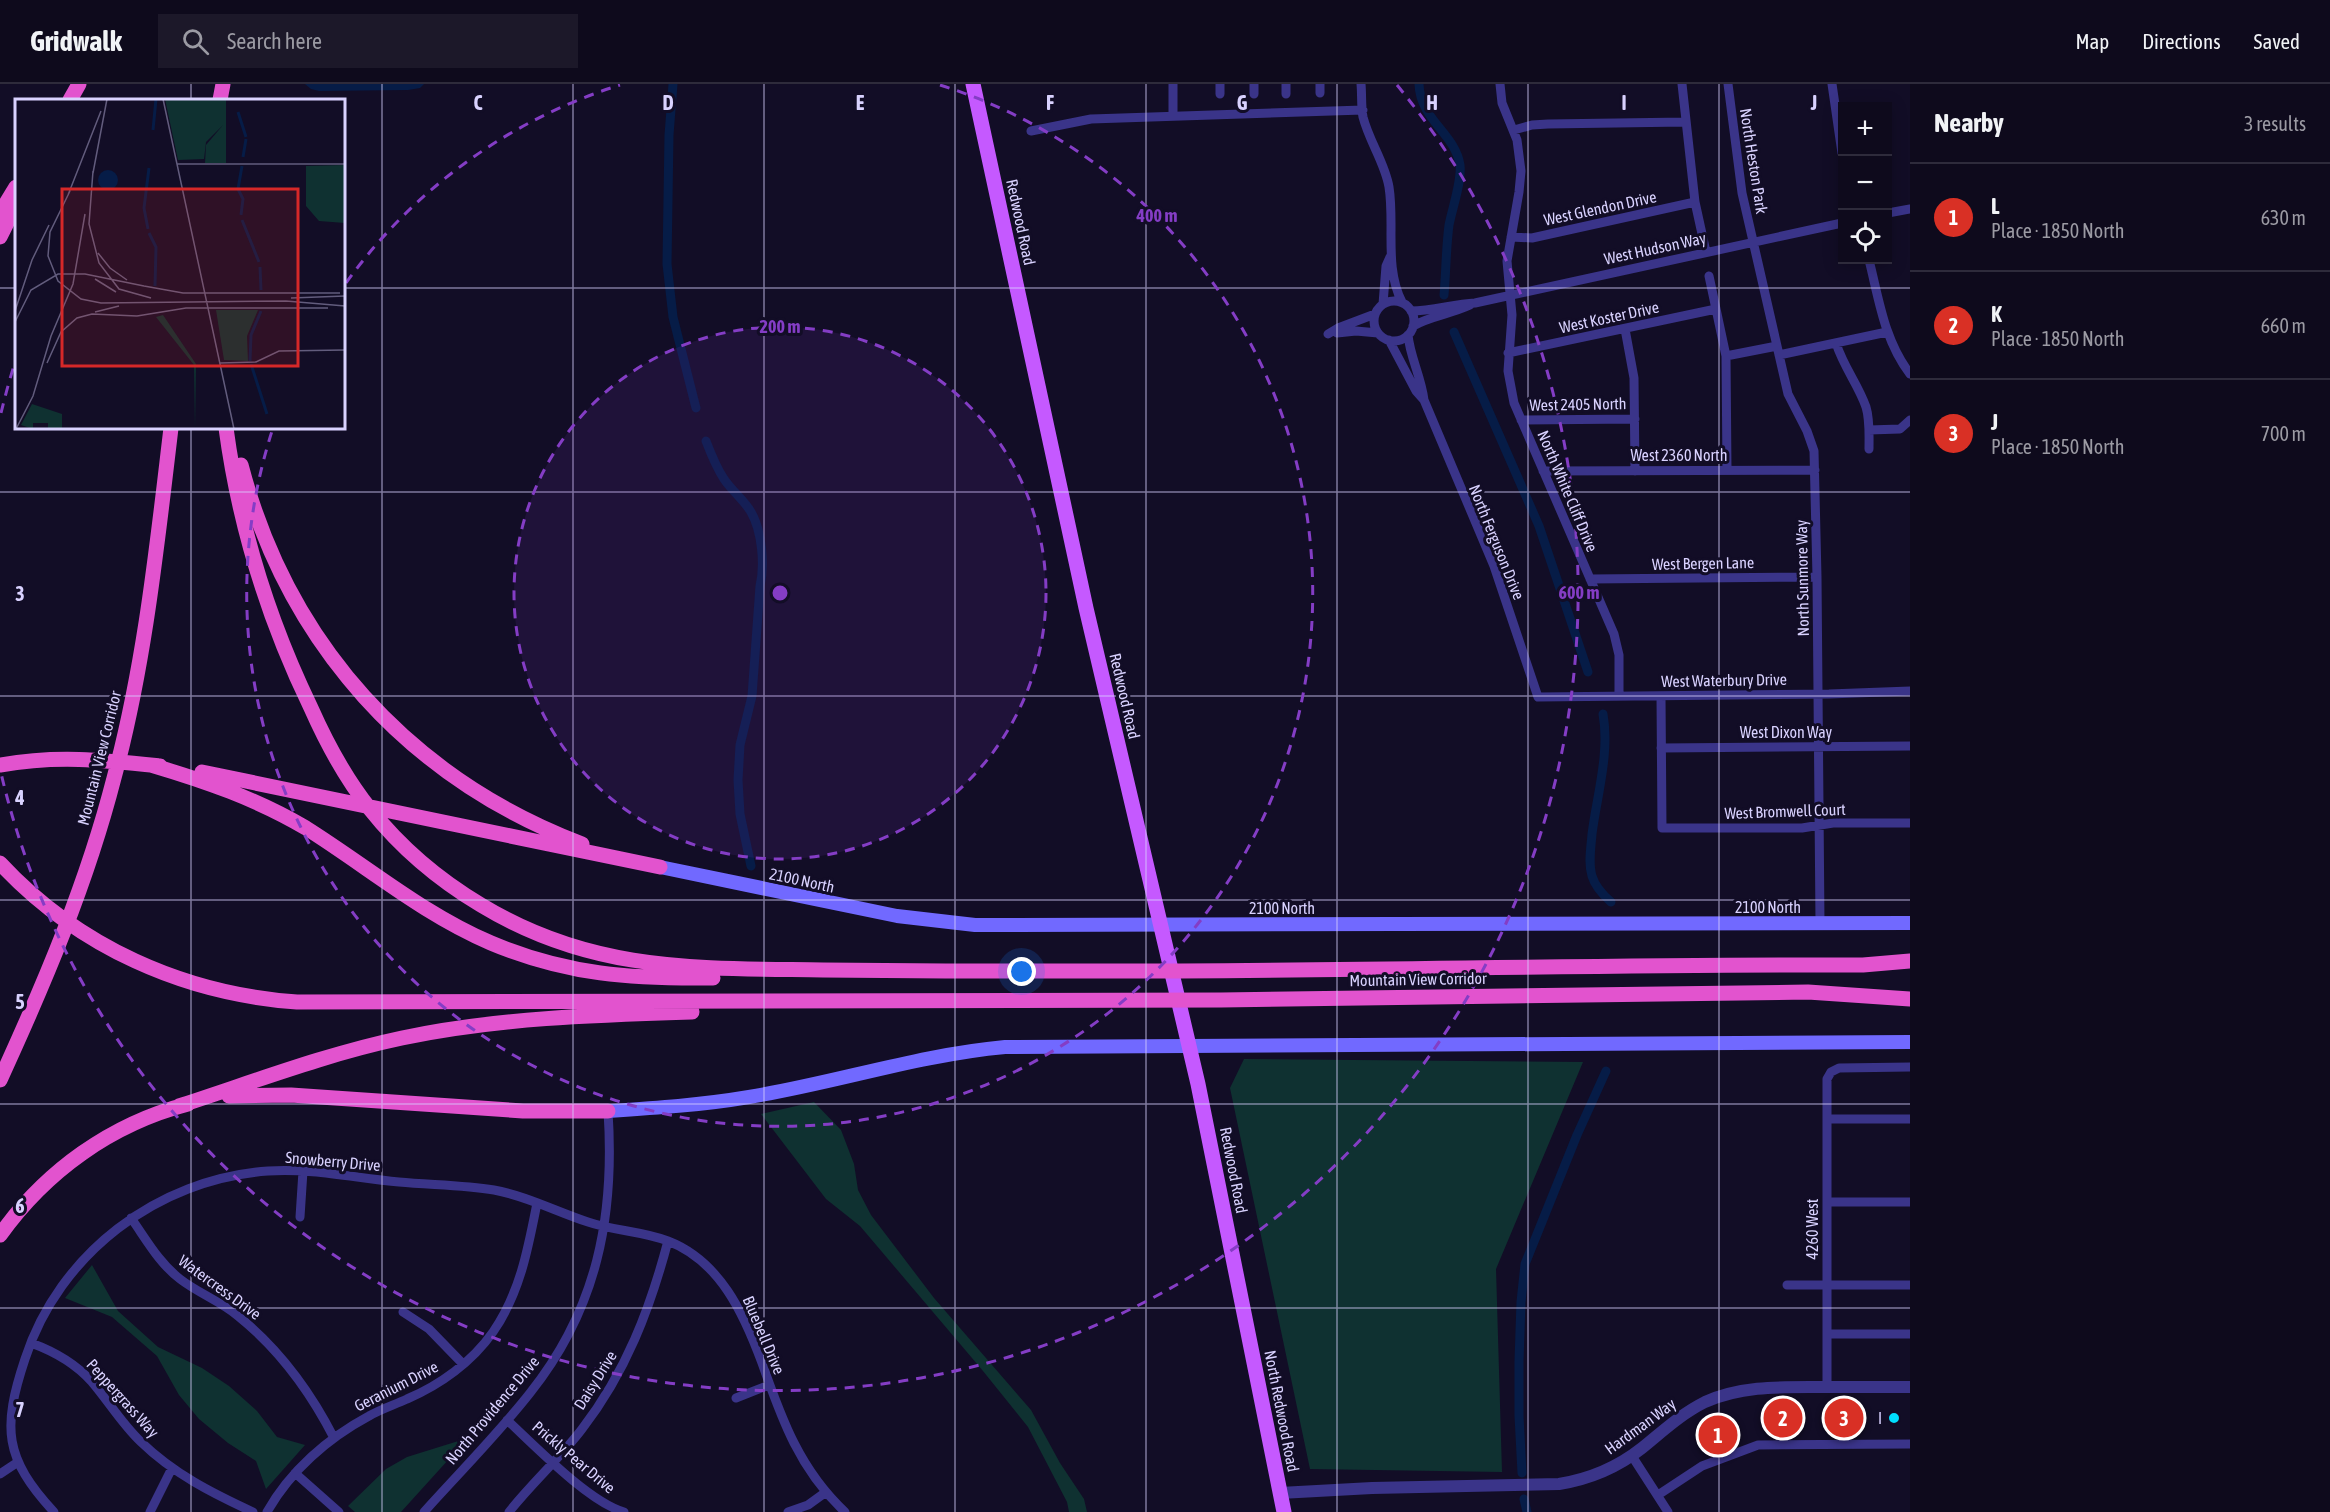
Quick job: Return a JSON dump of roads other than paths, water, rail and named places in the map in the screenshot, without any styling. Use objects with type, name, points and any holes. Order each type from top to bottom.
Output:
[{"type":"highway","points":[[71,99],[79,84]]},
{"type":"highway","points":[[220,99],[223,84]]},
{"type":"highway","points":[[230,99],[232,84]]},
{"type":"highway","points":[[0,213],[15,188]]},
{"type":"highway","points":[[0,237],[15,207]]},
{"type":"highway","name":"Mountain View Corridor","points":[[0,1080],[66,929],[93,853],[114,778],[146,627],[171,429]]},
{"type":"highway","points":[[226,429],[240,507],[256,568],[286,654],[315,718],[340,765],[372,812],[398,841],[445,881],[500,916],[543,937],[589,952],[634,962],[709,969],[956,971]]},
{"type":"highway","points":[[232,429],[253,507],[286,583],[326,650],[378,712],[403,737],[439,766],[503,807],[580,843],[660,867]]},
{"type":"highway","points":[[0,765],[45,760],[85,759],[144,764],[210,774],[660,867]]},
{"type":"highway","points":[[144,764],[225,789],[267,807],[322,839],[406,897],[448,922],[507,949],[560,966],[605,975],[651,979],[956,971]]},
{"type":"highway","points":[[0,863],[41,902],[87,934],[131,960],[177,980],[216,991],[276,1001],[317,1003],[926,1002]]},
{"type":"highway","name":"Mountain View Corridor","points":[[956,971],[1126,972],[1863,965],[1910,961]]},
{"type":"highway","name":"Mountain View Corridor","points":[[926,1002],[1808,992],[1910,999]]},
{"type":"highway","points":[[0,1235],[35,1193],[78,1155],[126,1126],[179,1106],[349,1051],[400,1038],[466,1026],[593,1015],[926,1002]]},
{"type":"highway","points":[[179,1106],[226,1096],[269,1094],[523,1111],[608,1111]]},
{"type":"main road","name":"Redwood Road","points":[[973,84],[1086,608],[1189,1046],[1244,1316]]},
{"type":"main road","name":"2100 North","points":[[660,867],[881,913],[938,922],[1003,927],[1910,923]]},
{"type":"main road","points":[[608,1111],[677,1106],[749,1097],[933,1057],[984,1049],[1058,1046],[1910,1042]]},
{"type":"main road","name":"North Redwood Road","points":[[1244,1316],[1284,1512]]},
{"type":"street","points":[[1173,84],[1173,115]]},
{"type":"street","points":[[1220,84],[1220,94]]},
{"type":"street","points":[[1361,84],[1363,110],[1388,184],[1392,214],[1390,257],[1394,286],[1401,302],[1411,311],[1413,317],[1410,331],[1402,339],[1389,340],[1378,333],[1356,331],[1328,334],[1375,314],[1383,304],[1386,266],[1390,257]]},
{"type":"street","name":"North White Cliff Drive","points":[[1500,84],[1502,103],[1514,130],[1520,159],[1520,182],[1507,261],[1512,315],[1508,354],[1510,388],[1521,420],[1617,641],[1619,696]]},
{"type":"street","points":[[1682,84],[1695,202],[1706,252]]},
{"type":"street","name":"North Heston Park","points":[[1728,84],[1735,149],[1753,242]]},
{"type":"street","points":[[1832,84],[1838,125]]},
{"type":"street","points":[[1031,130],[1091,119],[1363,110]]},
{"type":"street","points":[[1514,130],[1548,124],[1685,122]]},
{"type":"street","name":"West Glendon Drive","points":[[1511,237],[1532,238],[1695,202]]},
{"type":"street","points":[[1892,212],[1910,208]]},
{"type":"street","name":"West Hudson Way","points":[[1411,311],[1452,304],[1475,303],[1838,224]]},
{"type":"street","name":"North Sunmore Way","points":[[1753,242],[1791,403],[1811,441],[1815,470],[1820,923]]},
{"type":"street","points":[[1870,264],[1887,332],[1910,374]]},
{"type":"street","points":[[1709,276],[1726,356],[1727,470]]},
{"type":"street","points":[[1383,304],[1401,302]]},
{"type":"street","name":"West Hudson Way","points":[[1410,331],[1422,321],[1455,312],[1475,303]]},
{"type":"street","name":"West Koster Drive","points":[[1508,354],[1716,309]]},
{"type":"street","points":[[1375,314],[1375,327],[1378,333]]},
{"type":"street","points":[[1625,329],[1633,366],[1635,471]]},
{"type":"street","name":"North Ferguson Drive","points":[[1410,331],[1409,346],[1420,377],[1424,400],[1494,566],[1538,697]]},
{"type":"street","points":[[1726,356],[1836,343],[1887,332]]},
{"type":"street","name":"North Ferguson Drive","points":[[1389,340],[1416,391],[1424,400]]},
{"type":"street","points":[[1836,343],[1846,371],[1866,406],[1869,449]]},
{"type":"street","name":"West 2405 North","points":[[1521,420],[1635,418]]},
{"type":"street","points":[[1869,430],[1900,429],[1910,421]]},
{"type":"street","name":"West 2360 North","points":[[1543,471],[1815,470]]},
{"type":"street","name":"West Bergen Lane","points":[[1590,579],[1817,577]]},
{"type":"street","name":"West Waterbury Drive","points":[[1538,697],[1910,691]]},
{"type":"street","points":[[1661,696],[1661,748]]},
{"type":"street","name":"West Dixon Way","points":[[1661,748],[1910,746]]},
{"type":"street","name":"West Bromwell Court","points":[[1661,748],[1662,828],[1802,828],[1833,824],[1910,823]]},
{"type":"street","name":"4260 West","points":[[1827,1387],[1827,1079],[1831,1072],[1843,1067],[1910,1067]]},
{"type":"street","name":"North Providence Drive","points":[[424,1512],[542,1378],[572,1326],[592,1276],[605,1227],[610,1159],[608,1111]]},
{"type":"street","points":[[1827,1119],[1910,1119]]},
{"type":"street","points":[[300,1217],[303,1171]]},
{"type":"street","name":"Snowberry Drive","points":[[54,1512],[33,1487],[18,1462],[11,1443],[11,1414],[20,1373],[31,1343],[47,1308],[67,1278],[92,1250],[131,1218],[171,1196],[221,1179],[252,1173],[303,1171],[506,1192],[605,1227]]},
{"type":"street","points":[[1827,1202],[1910,1202]]},
{"type":"street","name":"Geranium Drive","points":[[267,1512],[295,1473],[334,1438],[370,1415],[430,1388],[463,1364],[492,1332],[515,1292],[524,1267],[537,1203]]},
{"type":"street","name":"Watercress Drive","points":[[131,1218],[173,1274],[226,1307],[269,1344],[303,1385],[334,1438]]},
{"type":"street","name":"Bluebell Drive","points":[[605,1227],[668,1241],[699,1258],[722,1282],[745,1323],[778,1411],[795,1446],[826,1492],[845,1512]]},
{"type":"street","name":"Daisy Drive","points":[[509,1512],[596,1410],[629,1354],[650,1303],[668,1241]]},
{"type":"street","points":[[1787,1285],[1910,1285]]},
{"type":"street","points":[[403,1312],[429,1329],[463,1364]]},
{"type":"street","points":[[1827,1334],[1910,1334]]},
{"type":"street","name":"Peppergrass Way","points":[[31,1343],[58,1355],[84,1375],[128,1429],[172,1468],[205,1489],[253,1512]]},
{"type":"street","points":[[736,1398],[769,1385]]},
{"type":"street","name":"Hardman Way","points":[[1280,1493],[1372,1488],[1559,1484],[1594,1476],[1632,1455],[1688,1411],[1724,1395],[1761,1388],[1910,1387]]},
{"type":"street","name":"Prickly Pear Drive","points":[[507,1420],[592,1496],[624,1512]]},
{"type":"street","points":[[1658,1496],[1702,1466],[1758,1445],[1910,1444]]},
{"type":"street","points":[[1632,1455],[1668,1512]]},
{"type":"street","points":[[0,1474],[18,1462]]},
{"type":"street","points":[[150,1512],[172,1468]]},
{"type":"street","points":[[295,1473],[339,1512]]},
{"type":"street","points":[[788,1512],[808,1505],[826,1492]]},
{"type":"water","points":[[305,84],[424,84],[420,88],[408,90],[319,91]]},
{"type":"waterway","points":[[673,84],[669,135],[667,264],[673,317],[696,408]]},
{"type":"waterway","points":[[1419,84],[1425,107],[1452,144],[1460,165],[1458,187],[1449,225],[1444,295]]},
{"type":"waterway","points":[[1454,332],[1539,526],[1588,672]]},
{"type":"waterway","points":[[706,441],[724,479],[751,512],[762,548],[752,696],[740,745],[738,780],[740,814],[751,866]]},
{"type":"waterway","points":[[1603,714],[1604,759],[1592,834],[1590,866],[1595,883],[1611,902]]},
{"type":"waterway","points":[[1522,1473],[1519,1361],[1525,1264],[1577,1135],[1606,1071]]},
{"type":"waterway","points":[[1524,1499],[1527,1512]]},
{"type":"place","name":"K","points":[[1783,1418]]},
{"type":"place","name":"J","points":[[1844,1418]]},
{"type":"place","name":"I","points":[[1894,1418]]},
{"type":"place","name":"L","points":[[1718,1435]]}]
